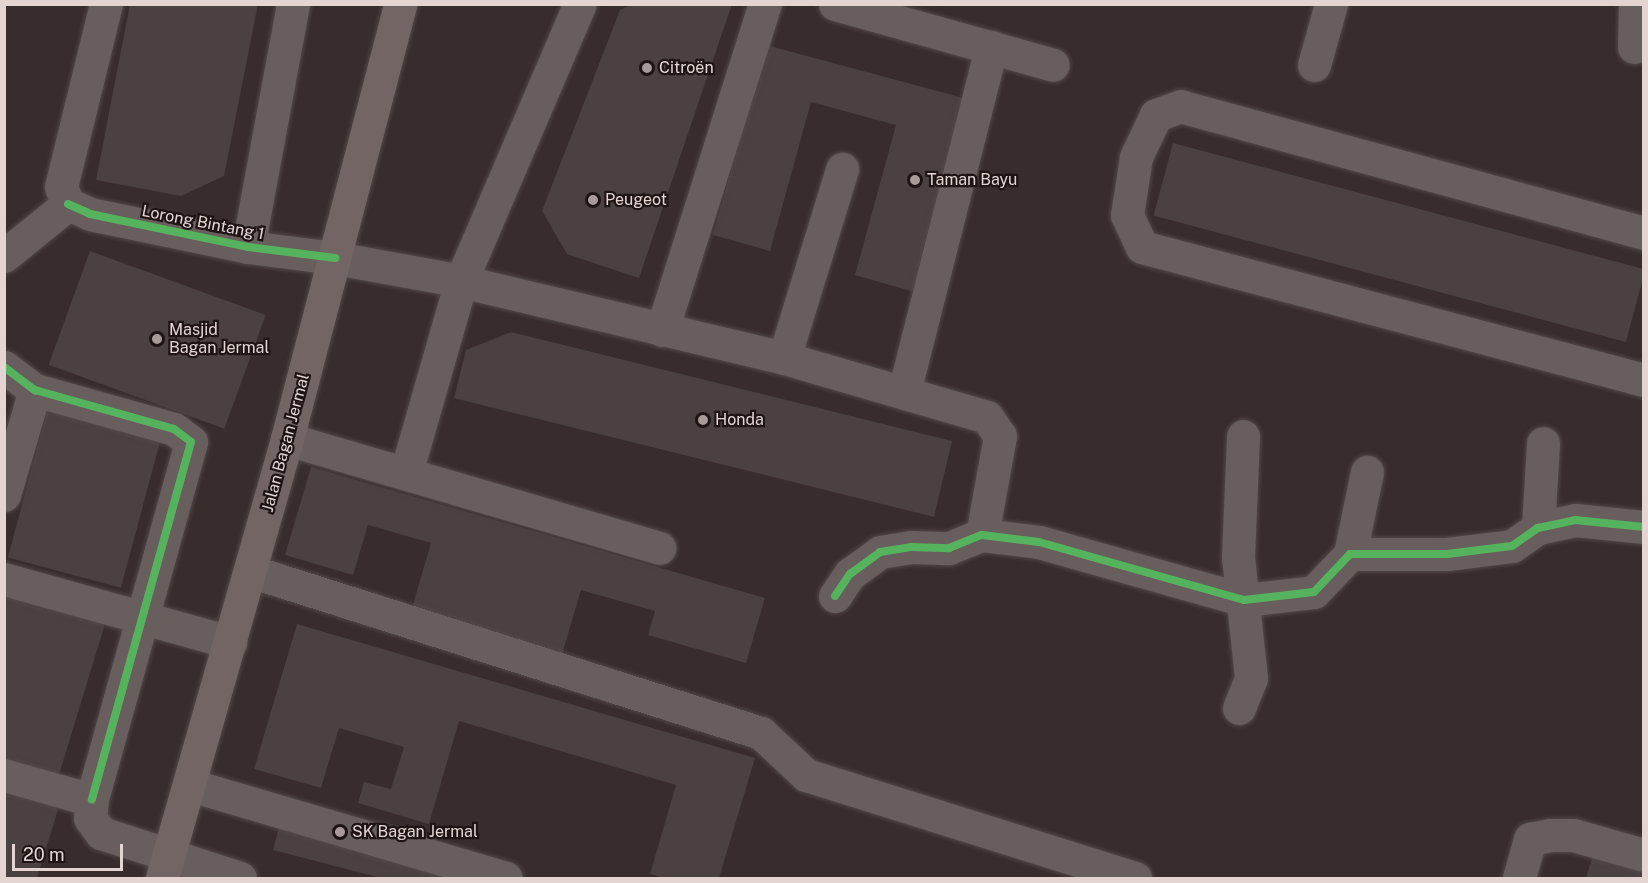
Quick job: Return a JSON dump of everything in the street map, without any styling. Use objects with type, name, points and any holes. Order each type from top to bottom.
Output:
[{"type":"main road","name":"Jalan Bagan Jermal","points":[[165,868],[287,439],[400,4]]},
{"type":"street","points":[[4,256],[68,204],[61,187],[106,4]]},
{"type":"street","points":[[248,247],[293,4]]},
{"type":"street","points":[[406,473],[461,281],[579,4]]},
{"type":"street","points":[[662,330],[765,4]]},
{"type":"street","points":[[835,4],[1053,65]]},
{"type":"street","points":[[1314,65],[1330,4]]},
{"type":"street","points":[[1634,47],[1635,4]]},
{"type":"street","points":[[904,392],[991,47]]},
{"type":"street","points":[[1644,233],[1181,106],[1156,115],[1136,157],[1126,215],[1142,247],[1644,381]]},
{"type":"street","points":[[784,358],[842,169]]},
{"type":"street","name":"Lorong Bintang 1","points":[[68,204],[90,214],[248,247],[335,258],[461,281],[784,358],[987,417],[1000,436],[982,535]]},
{"type":"street","points":[[4,367],[35,390],[174,429],[191,442],[146,617],[92,800],[90,818],[101,833],[165,868],[240,879]]},
{"type":"street","points":[[4,495],[35,390]]},
{"type":"street","points":[[1239,708],[1251,678],[1238,557],[1243,436]]},
{"type":"street","points":[[287,439],[659,548]]},
{"type":"street","points":[[1538,528],[1543,443]]},
{"type":"street","points":[[834,596],[850,574],[880,552],[911,547],[950,548],[982,535],[1039,542],[1244,600],[1314,592],[1350,554],[1367,472]]},
{"type":"street","points":[[1350,554],[1447,554],[1512,546],[1538,528],[1575,520],[1644,527]]},
{"type":"street","points":[[250,571],[760,733],[806,775],[1135,879]]},
{"type":"street","points":[[4,579],[230,642]]},
{"type":"street","points":[[4,776],[92,800]]},
{"type":"street","points":[[190,785],[506,879]]},
{"type":"street","points":[[1519,879],[1530,839],[1573,835],[1644,855]]},
{"type":"building","points":[[130,4],[258,4],[224,176],[181,196],[96,180]]},
{"type":"building","points":[[632,4],[732,4],[639,278],[567,254],[542,211],[620,10]]},
{"type":"building","name":"Taman Bayu","points":[[766,45],[971,100],[918,293],[855,275],[896,125],[811,102],[770,251],[713,235]]},
{"type":"building","points":[[1173,143],[1644,269],[1626,342],[1154,215]]},
{"type":"building","name":"Masjid Bagan Jermal","points":[[90,251],[266,315],[224,429],[49,365]]},
{"type":"building","name":"Honda","points":[[511,332],[952,441],[934,517],[454,398],[466,350]]},
{"type":"building","points":[[49,404],[162,434],[121,588],[8,558]]},
{"type":"building","points":[[311,467],[765,598],[746,663],[648,635],[655,611],[581,590],[560,661],[409,618],[431,543],[368,525],[353,575],[285,555]]},
{"type":"building","points":[[4,596],[105,624],[58,778],[4,762]]},
{"type":"building","points":[[297,624],[755,758],[719,878],[664,878],[650,874],[676,785],[459,721],[429,824],[358,803],[364,782],[391,789],[404,747],[339,728],[321,788],[254,769]]},
{"type":"building","points":[[4,785],[61,800],[37,878],[4,878]]},
{"type":"building","points":[[279,827],[474,878],[381,878],[273,850]]},
{"type":"building","points":[[1593,855],[1644,870],[1644,878],[1586,878]]},
{"type":"cycle path","points":[[68,204],[90,214],[248,247],[335,258]]},
{"type":"cycle path","points":[[4,367],[35,390],[174,429],[191,442],[92,800]]},
{"type":"cycle path","points":[[835,596],[850,574],[880,552],[911,547],[949,548],[982,535],[1039,542],[1244,600],[1314,592],[1350,554],[1447,554],[1512,546],[1538,528],[1575,520],[1644,527]]},
{"type":"place","name":"Citroën","points":[[647,68]]},
{"type":"place","name":"Taman Bayu","points":[[915,180]]},
{"type":"place","name":"Peugeot","points":[[593,200]]},
{"type":"place","name":"Masjid Bagan Jermal","points":[[157,339]]},
{"type":"place","name":"Honda","points":[[703,420]]},
{"type":"place","name":"SK Bagan Jermal","points":[[340,832]]}]
